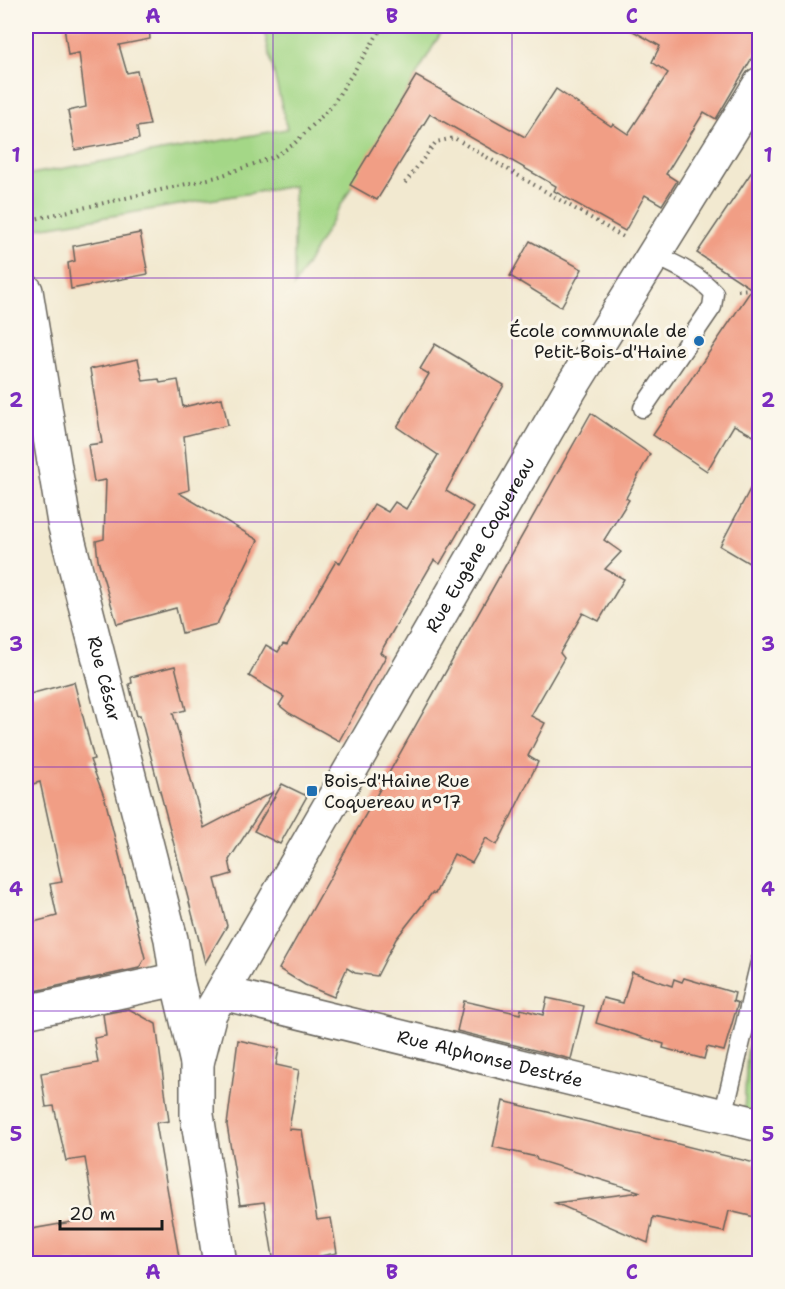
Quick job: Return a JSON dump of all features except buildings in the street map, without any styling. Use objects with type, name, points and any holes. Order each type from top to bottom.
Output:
[{"type":"street","name":"Rue Eugène Coquereau","points":[[197,1063],[216,1003],[571,388],[759,84]]},
{"type":"street","name":"Rue César","points":[[26,291],[64,523],[171,939],[177,979],[197,1063]]},
{"type":"street","points":[[26,1012],[177,979]]},
{"type":"street","name":"Rue Alphonse Destrée","points":[[216,1003],[759,1125]]},
{"type":"street","points":[[197,1063],[197,1115],[220,1263]]},
{"type":"lane","points":[[643,408],[712,307],[714,293],[704,282],[686,270],[654,255]]},
{"type":"lane","points":[[723,1116],[759,962]]},
{"type":"path","points":[[26,221],[217,177],[274,157],[294,144],[331,107],[383,26]]},
{"type":"path","points":[[405,183],[436,142],[454,138],[654,255]]},
{"type":"green space","points":[[263,26],[445,26],[294,286],[294,186],[26,230],[26,175],[287,129]]},
{"type":"green space","points":[[759,1005],[759,1117],[744,1114],[747,1051]]},
{"type":"place","name":"École communale de Petit-Bois-d'Haine","points":[[699,341]]},
{"type":"place","name":"Bois-d'Haine Rue Coquereau n°17","points":[[312,791]]}]
